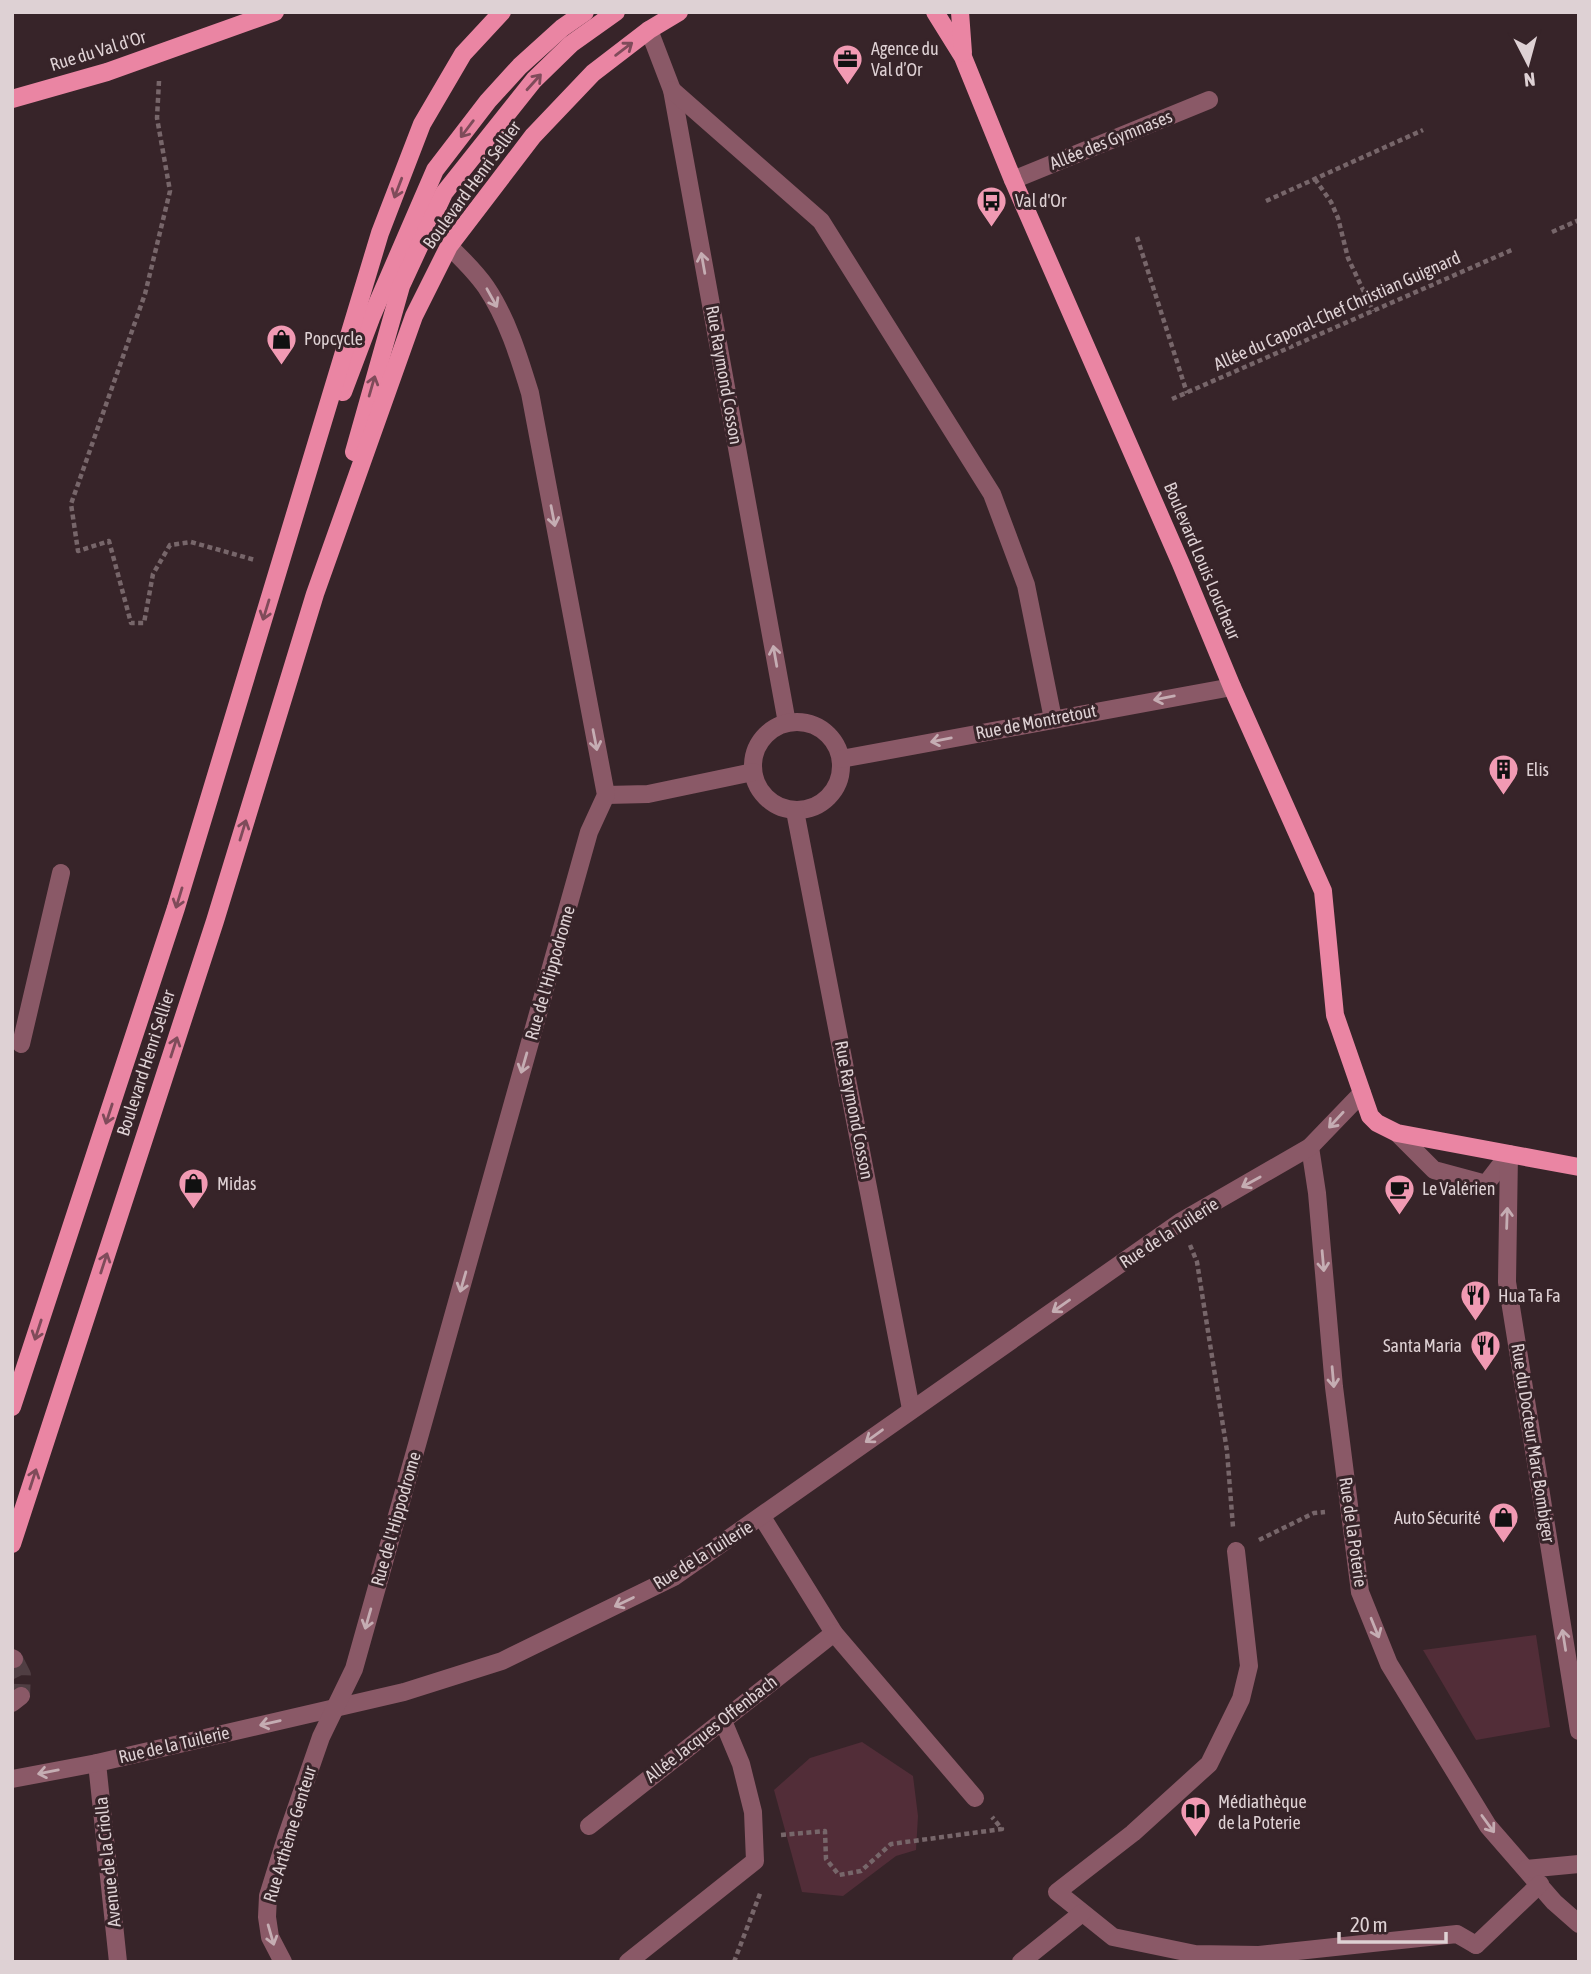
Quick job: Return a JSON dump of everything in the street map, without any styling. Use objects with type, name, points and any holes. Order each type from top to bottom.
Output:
[{"type":"main road","name":"Rue du Val d'Or","points":[[12,99],[107,72],[275,12]]},
{"type":"main road","name":"Boulevard Henri Sellier","points":[[12,1406],[176,908],[380,233],[422,124],[463,54],[502,12]]},
{"type":"main road","name":"Boulevard Henri Sellier","points":[[286,544],[371,318],[435,170],[488,101],[520,66],[584,12]]},
{"type":"main road","name":"Boulevard Henri Sellier","points":[[12,1544],[215,921],[315,594],[401,285],[444,193],[534,80],[571,44],[617,12]]},
{"type":"main road","name":"Boulevard Henri Sellier","points":[[315,594],[414,316],[449,246],[533,136],[593,73],[649,30],[679,12]]},
{"type":"main road","name":"Boulevard Louis Loucheur","points":[[934,12],[963,57],[1013,180],[1181,565],[1231,687],[1323,891],[1335,1015],[1370,1116],[1377,1123],[1397,1133]]},
{"type":"main road","name":"Boulevard Louis Loucheur","points":[[960,12],[963,57]]},
{"type":"main road","points":[[401,285],[449,246]]},
{"type":"main road","points":[[1397,1133],[1579,1167]]},
{"type":"street","name":"Rue Raymond Cosson","points":[[649,30],[672,90],[787,723]]},
{"type":"street","points":[[672,90],[821,221],[992,494],[1026,585],[1054,719]]},
{"type":"street","name":"Allée des Gymnases","points":[[1013,180],[1209,100]]},
{"type":"street","points":[[449,246],[486,287],[516,350],[530,393],[606,794],[648,794],[753,772]]},
{"type":"street","name":"Rue de Montretout","points":[[841,759],[1231,687]]},
{"type":"street","points":[[802,722],[827,734],[836,745],[841,759],[841,772],[830,795],[820,804],[795,811],[772,803],[756,784],[753,772],[757,747],[764,736],[775,727],[787,723],[802,722]]},
{"type":"street","name":"Rue de l'Hippodrome","points":[[337,1708],[354,1669],[586,846],[606,794]]},
{"type":"street","name":"Rue Raymond Cosson","points":[[795,811],[911,1409]]},
{"type":"street","points":[[21,1044],[61,873]]},
{"type":"street","points":[[1310,1147],[1362,1093]]},
{"type":"street","points":[[1397,1133],[1434,1170],[1486,1184],[1509,1154]]},
{"type":"street","name":"Rue de la Tuilerie","points":[[12,1779],[97,1763],[404,1692],[502,1661],[674,1577],[1180,1222],[1310,1147]]},
{"type":"street","name":"Rue de la Poterie","points":[[1310,1147],[1317,1193],[1334,1387],[1360,1592],[1389,1664],[1488,1826],[1579,1924]]},
{"type":"street","name":"Rue du Docteur Marc Bombiger","points":[[1509,1154],[1507,1282],[1579,1731]]},
{"type":"street","points":[[762,1517],[834,1633],[975,1798]]},
{"type":"street","points":[[1236,1551],[1249,1666],[1241,1699],[1209,1764],[1133,1833],[1057,1892],[1113,1937],[1195,1954],[1259,1955],[1457,1934],[1478,1954],[1540,1884]]},
{"type":"street","name":"Allée Jacques Offenbach","points":[[589,1826],[834,1633]]},
{"type":"street","name":"Rue Arthème Genteur","points":[[283,1962],[270,1937],[268,1896],[321,1737],[337,1708]]},
{"type":"street","points":[[628,1962],[755,1861],[753,1812],[741,1764],[723,1721]]},
{"type":"street","name":"Avenue de la Criolla","points":[[97,1763],[118,1962]]},
{"type":"street","points":[[1526,1869],[1579,1864]]},
{"type":"street","points":[[1021,1962],[1082,1913]]},
{"type":"path","points":[[159,80],[157,118],[170,191],[145,294],[72,505],[78,551],[109,541],[131,623],[144,622],[153,573],[170,544],[191,542],[279,567]]},
{"type":"path","points":[[1266,201],[1423,130]]},
{"type":"path","points":[[1315,179],[1331,202],[1348,258],[1373,311]]},
{"type":"path","points":[[1552,232],[1579,220]]},
{"type":"path","points":[[1137,237],[1186,393]]},
{"type":"path","name":"Allée du Caporal-Chef Christian Guignard","points":[[1172,400],[1514,249]]},
{"type":"path","points":[[1180,1222],[1199,1275],[1227,1451],[1236,1551],[1314,1513]]},
{"type":"path","points":[[754,1836],[825,1831],[826,1859],[839,1875],[861,1871],[891,1844],[1002,1829],[975,1798]]},
{"type":"path","points":[[734,1962],[762,1886]]},
{"type":"shaded area","points":[[1536,1635],[1550,1727],[1476,1740],[1423,1650]]},
{"type":"shaded area","points":[[862,1742],[913,1776],[918,1816],[916,1850],[896,1856],[843,1896],[802,1892],[774,1790],[810,1758]]},
{"type":"tunnel","points":[[14,1659],[22,1675],[21,1696]]},
{"type":"place","name":"Agence du Val d’Or","points":[[848,86]]},
{"type":"place","name":"Val d'Or","points":[[992,228]]},
{"type":"place","name":"Popcycle","points":[[281,366]]},
{"type":"place","name":"Elis","points":[[1503,797]]},
{"type":"place","name":"Midas","points":[[194,1211]]},
{"type":"place","name":"Le Valérien","points":[[1399,1216]]},
{"type":"place","name":"Hua Ta Fa","points":[[1475,1323]]},
{"type":"place","name":"Santa Maria","points":[[1485,1373]]},
{"type":"place","name":"Auto Sécurité","points":[[1504,1545]]},
{"type":"place","name":"Médiathèque de la Poterie","points":[[1195,1839]]}]
